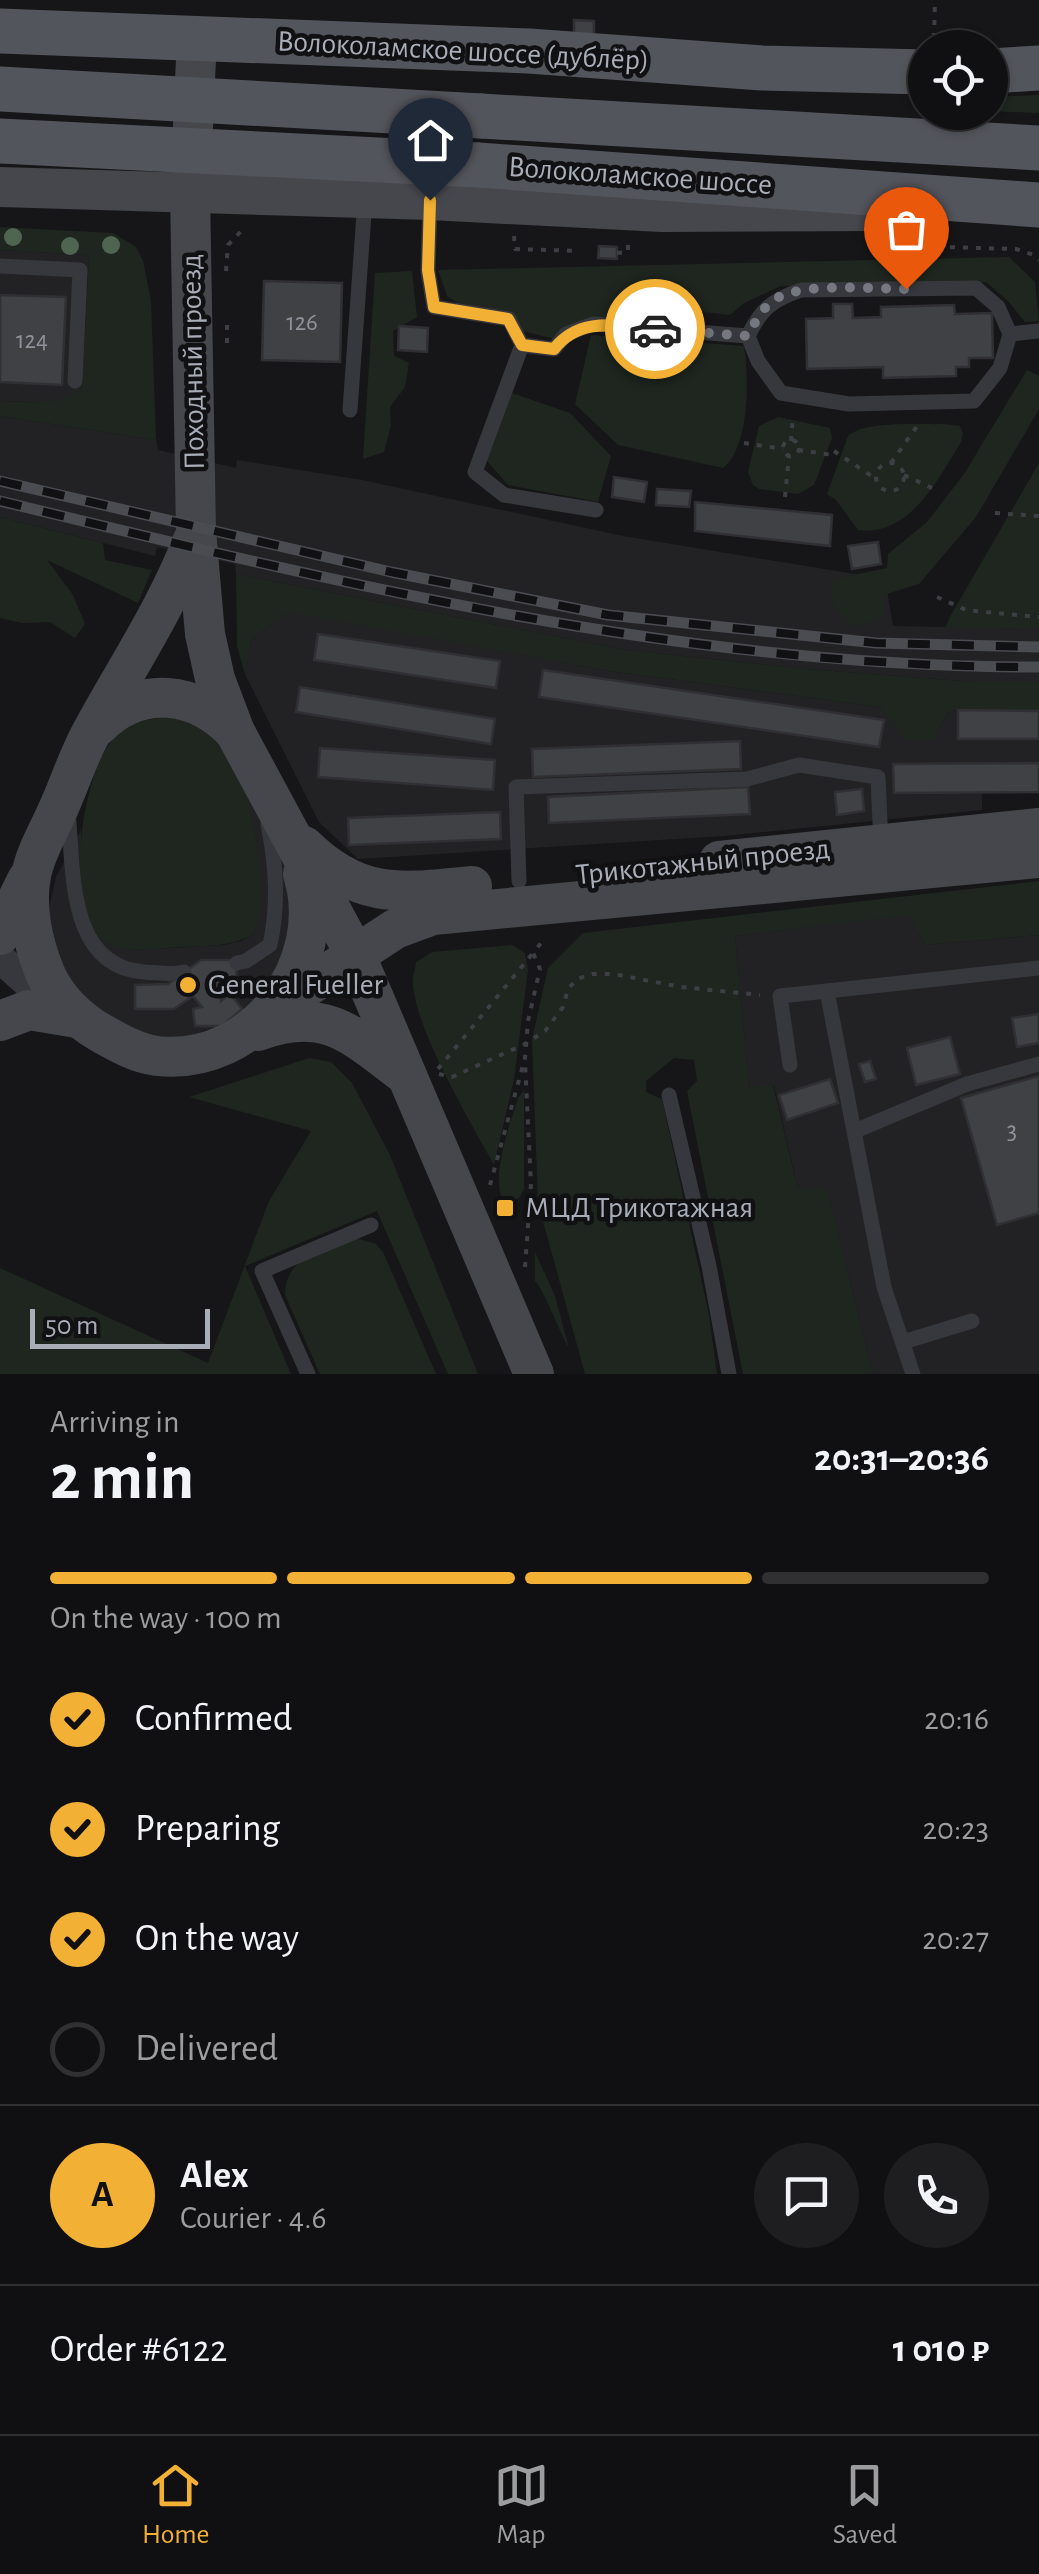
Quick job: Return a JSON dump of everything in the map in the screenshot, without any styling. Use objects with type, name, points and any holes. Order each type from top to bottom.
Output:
[{"type":"main road","name":"Волоколамское шоссе (дублёр)","points":[[0,32],[529,51],[762,68],[908,72]]},
{"type":"main road","points":[[0,32],[119,56],[196,59],[291,62],[426,48]]},
{"type":"main road","name":"Походный проезд","points":[[196,59],[190,193],[196,531],[205,634],[215,679],[234,732]]},
{"type":"main road","points":[[1008,70],[1039,68]]},
{"type":"main road","name":"Волоколамское шоссе","points":[[0,89],[1039,148]]},
{"type":"main road","points":[[821,136],[1039,131]]},
{"type":"main road","name":"Волоколамское шоссе","points":[[0,141],[478,165],[1039,207]]},
{"type":"main road","points":[[0,187],[430,200],[662,212],[1039,207]]},
{"type":"main road","points":[[0,935],[92,732],[178,578],[196,531]]},
{"type":"main road","points":[[92,732],[125,706],[150,699],[176,698],[202,705],[234,732],[356,956],[534,1374]]},
{"type":"main road","name":"Трикотажный проезд","points":[[356,956],[395,929],[422,918],[882,858],[1039,828]]},
{"type":"main road","points":[[236,1040],[255,1028],[272,1009],[296,974],[309,938],[306,882],[290,832]]},
{"type":"main road","name":"Трикотажный проезд","points":[[290,832],[331,870],[366,888],[414,891],[882,858],[1039,858]]},
{"type":"main road","points":[[31,872],[30,916],[38,951],[46,975],[77,1018]]},
{"type":"main road","points":[[272,1009],[356,956]]},
{"type":"main road","points":[[0,1021],[29,1010],[77,1018],[127,1048],[157,1056],[184,1055],[272,1026],[309,1019],[357,1038],[406,1076]]},
{"type":"street","points":[[0,897],[31,872]]},
{"type":"street","points":[[0,958],[32,987],[77,1018]]},
{"type":"lane","points":[[350,410],[365,198]]},
{"type":"lane","points":[[430,200],[428,270],[434,307],[508,319],[522,345],[475,472],[504,495],[596,510]]},
{"type":"lane","points":[[0,266],[80,270],[75,381]]},
{"type":"lane","points":[[976,288],[998,308],[1010,334],[1000,368],[974,400],[850,404],[782,393],[758,360],[748,336],[756,319],[776,299],[800,290],[976,288]]},
{"type":"lane","points":[[522,345],[554,349],[566,334],[593,324],[748,336]]},
{"type":"lane","points":[[1010,334],[1039,331]]},
{"type":"lane","points":[[519,881],[516,788],[748,778],[799,765],[878,777],[882,858]]},
{"type":"lane","points":[[237,963],[270,945],[276,916],[276,862],[254,767]]},
{"type":"lane","points":[[66,792],[74,890],[82,924],[101,956],[128,970],[184,972]]},
{"type":"lane","points":[[790,1064],[780,996],[1039,968]]},
{"type":"lane","points":[[827,991],[884,1288],[912,1374]]},
{"type":"lane","points":[[855,1131],[968,1084],[1039,1064]]},
{"type":"lane","points":[[669,1095],[710,1266],[729,1374]]},
{"type":"lane","points":[[308,1374],[262,1271],[371,1225]]},
{"type":"lane","points":[[903,1342],[972,1320]]},
{"type":"path","points":[[935,30],[936,0]]},
{"type":"path","points":[[514,236],[515,249],[579,251]]},
{"type":"path","points":[[617,252],[628,252],[628,239]]},
{"type":"path","points":[[865,245],[1016,249],[1039,260]]},
{"type":"path","points":[[783,448],[791,440],[795,395]]},
{"type":"path","points":[[876,479],[879,469],[891,464],[934,402]]},
{"type":"path","points":[[791,440],[798,450]]},
{"type":"path","points":[[744,443],[783,448],[789,456],[785,497]]},
{"type":"path","points":[[789,456],[798,450],[834,453],[892,491],[901,486],[904,476]]},
{"type":"path","points":[[891,464],[900,468],[904,476],[936,490]]},
{"type":"path","points":[[995,512],[1039,516]]},
{"type":"path","points":[[937,597],[966,610],[1039,617]]},
{"type":"path","points":[[555,927],[435,1072],[452,1077],[526,1044],[546,1031],[577,979],[592,974],[614,974],[681,988],[780,996]]},
{"type":"path","points":[[525,1267],[531,1184],[525,1058],[540,969],[533,953]]},
{"type":"path","points":[[490,1185],[525,1058]]},
{"type":"shaded area","points":[[1039,95],[1039,113],[1008,112],[1008,96]]},
{"type":"shaded area","points":[[0,227],[113,233],[135,246],[143,260],[151,301],[156,440],[0,416],[0,401],[53,401],[82,388],[89,255],[0,250]]},
{"type":"shaded area","points":[[0,250],[89,255],[82,388],[70,398],[49,403],[0,401]]},
{"type":"shaded area","points":[[1009,257],[1035,282],[1039,321],[1025,322],[986,282],[781,286],[744,303],[730,315],[678,309],[621,312],[555,339],[522,331],[461,305],[447,296],[438,270]]},
{"type":"shaded area","points":[[412,271],[417,317],[393,331],[394,356],[409,363],[405,387],[390,407],[391,426],[384,452],[363,459],[375,273]]},
{"type":"shaded area","points":[[591,335],[744,346],[746,411],[738,444],[723,468],[618,445],[575,404]]},
{"type":"shaded area","points":[[1027,370],[1039,376],[1039,409],[976,517],[919,584],[883,595],[883,618],[853,627],[833,605],[833,579],[887,568],[888,554],[927,522],[964,474]]},
{"type":"shaded area","points":[[512,393],[570,413],[611,456],[598,502],[508,485],[487,461]]},
{"type":"shaded area","points":[[0,416],[156,440],[158,450],[236,468],[237,460],[362,480],[623,536],[885,579],[893,626],[1039,629],[1039,682],[974,682],[806,669],[626,650],[236,574],[235,564],[157,547],[155,556],[0,517]]},
{"type":"shaded area","points":[[778,417],[830,428],[832,438],[814,485],[798,494],[759,489],[748,472],[759,426]]},
{"type":"shaded area","points":[[880,425],[960,426],[963,434],[932,488],[893,524],[876,530],[858,530],[827,494],[848,436]]},
{"type":"shaded area","points":[[1039,463],[1039,629],[945,628],[951,615]]},
{"type":"shaded area","points":[[0,517],[103,543],[105,560],[152,570],[138,603],[47,560],[73,595],[85,624],[75,638],[50,622],[22,623],[0,618]]},
{"type":"shaded area","points":[[236,574],[626,650],[806,669],[974,682],[1039,682],[1039,711],[950,710],[932,741],[906,739],[880,707],[609,671],[288,612],[252,639],[245,674],[237,646]]},
{"type":"shaded area","points":[[288,611],[609,671],[880,707],[932,740],[950,710],[1039,711],[1039,792],[982,792],[982,810],[724,836],[358,859],[319,822],[245,674],[252,639]]},
{"type":"shaded area","points":[[187,715],[217,731],[247,793],[262,895],[255,933],[210,946],[143,950],[114,946],[92,927],[83,903],[81,841],[94,778],[104,753],[124,730],[149,720]]},
{"type":"shaded area","points":[[247,793],[284,859],[292,904],[292,936],[278,976],[236,1020],[189,1036],[162,1039],[140,1035],[87,1005],[57,964],[49,908],[56,877],[81,830],[81,893],[133,950],[224,945],[255,933],[256,838]]},
{"type":"shaded area","points":[[1039,881],[1039,935],[925,945],[909,915],[735,936],[749,1087],[773,1085],[798,1189],[827,1188],[873,1374],[743,1374],[687,1091],[697,1081],[694,1060],[674,1058],[646,1081],[646,1092],[662,1099],[709,1315],[717,1374],[585,1374],[538,1203],[532,1039],[548,968],[583,933]]},
{"type":"shaded area","points":[[909,914],[925,945],[1039,935],[1039,1374],[873,1374],[827,1189],[798,1189],[774,1086],[749,1088],[735,936]]},
{"type":"shaded area","points":[[512,945],[525,953],[528,970],[514,1079],[494,1165],[434,1051],[417,1005],[413,980],[416,962],[432,952]]},
{"type":"shaded area","points":[[309,1058],[331,1062],[352,1083],[390,1155],[478,1374],[448,1374],[377,1211],[245,1266],[291,1374],[0,1374],[0,1268],[208,1363],[269,1201],[311,1131],[189,1097]]},
{"type":"shaded area","points":[[524,1090],[524,1189],[519,1198],[506,1202],[499,1182],[502,1153],[518,1098]]},
{"type":"shaded area","points":[[353,1237],[376,1244],[383,1252],[436,1374],[320,1374],[285,1295],[287,1282],[292,1271],[308,1256]]},
{"type":"shaded area","points":[[535,1252],[555,1296],[569,1348],[535,1281]]},
{"type":"building","points":[[574,20],[594,21],[594,35],[574,35]]},
{"type":"building","points":[[599,246],[617,247],[617,259],[598,258]]},
{"type":"building","points":[[264,281],[342,283],[340,362],[262,360]]},
{"type":"building","points":[[0,295],[66,297],[62,385],[0,382]]},
{"type":"building","points":[[833,304],[852,304],[853,318],[881,317],[881,307],[954,305],[955,314],[992,313],[993,358],[969,358],[969,367],[956,367],[956,376],[883,378],[883,367],[807,369],[806,319],[833,318]]},
{"type":"building","points":[[399,326],[428,328],[427,352],[398,350]]},
{"type":"building","points":[[614,477],[647,482],[644,502],[612,497]]},
{"type":"building","points":[[657,489],[691,491],[689,507],[656,505]]},
{"type":"building","points":[[695,502],[832,515],[830,546],[695,531]]},
{"type":"building","points":[[878,542],[881,564],[852,569],[848,546]]},
{"type":"building","points":[[318,634],[500,661],[496,688],[314,660]]},
{"type":"building","points":[[543,670],[884,720],[879,747],[539,697]]},
{"type":"building","points":[[300,687],[495,719],[491,744],[296,712]]},
{"type":"building","points":[[958,710],[1039,711],[1039,739],[958,739]]},
{"type":"building","points":[[740,741],[741,769],[533,777],[532,749]]},
{"type":"building","points":[[320,748],[495,760],[493,790],[318,777]]},
{"type":"building","points":[[1039,763],[1039,792],[894,793],[893,764]]},
{"type":"building","points":[[748,787],[750,814],[549,823],[548,797]]},
{"type":"building","points":[[862,789],[864,811],[837,815],[835,792]]},
{"type":"building","points":[[500,812],[501,839],[349,845],[348,818]]},
{"type":"building","points":[[201,960],[237,960],[236,983],[221,983],[221,1001],[230,993],[242,1009],[222,1026],[195,1026],[193,1009],[202,1007],[193,996],[174,1009],[135,1009],[135,985],[168,984]]},
{"type":"building","points":[[1039,1014],[1039,1043],[1017,1047],[1012,1018]]},
{"type":"building","points":[[950,1037],[960,1074],[916,1085],[907,1048]]},
{"type":"building","points":[[870,1061],[876,1079],[865,1082],[859,1064]]},
{"type":"building","points":[[1039,1076],[1039,1213],[997,1225],[961,1098]]},
{"type":"building","points":[[830,1079],[838,1103],[787,1120],[779,1095]]},
{"type":"railway","points":[[0,481],[391,572],[608,615],[876,643],[1039,647]]},
{"type":"railway","points":[[0,501],[386,590],[645,637],[907,664],[1039,667]]},
{"type":"way so far","points":[[655,329],[748,336],[756,319],[776,299],[800,290],[906,289]]},
{"type":"place","name":"General Fueller","points":[[188,985]]},
{"type":"place","name":"МЦД Трикотажная","points":[[505,1208]]},
{"type":"route","points":[[430,200],[428,270],[434,307],[508,319],[522,345],[554,349],[566,334],[593,324],[655,329]]}]
